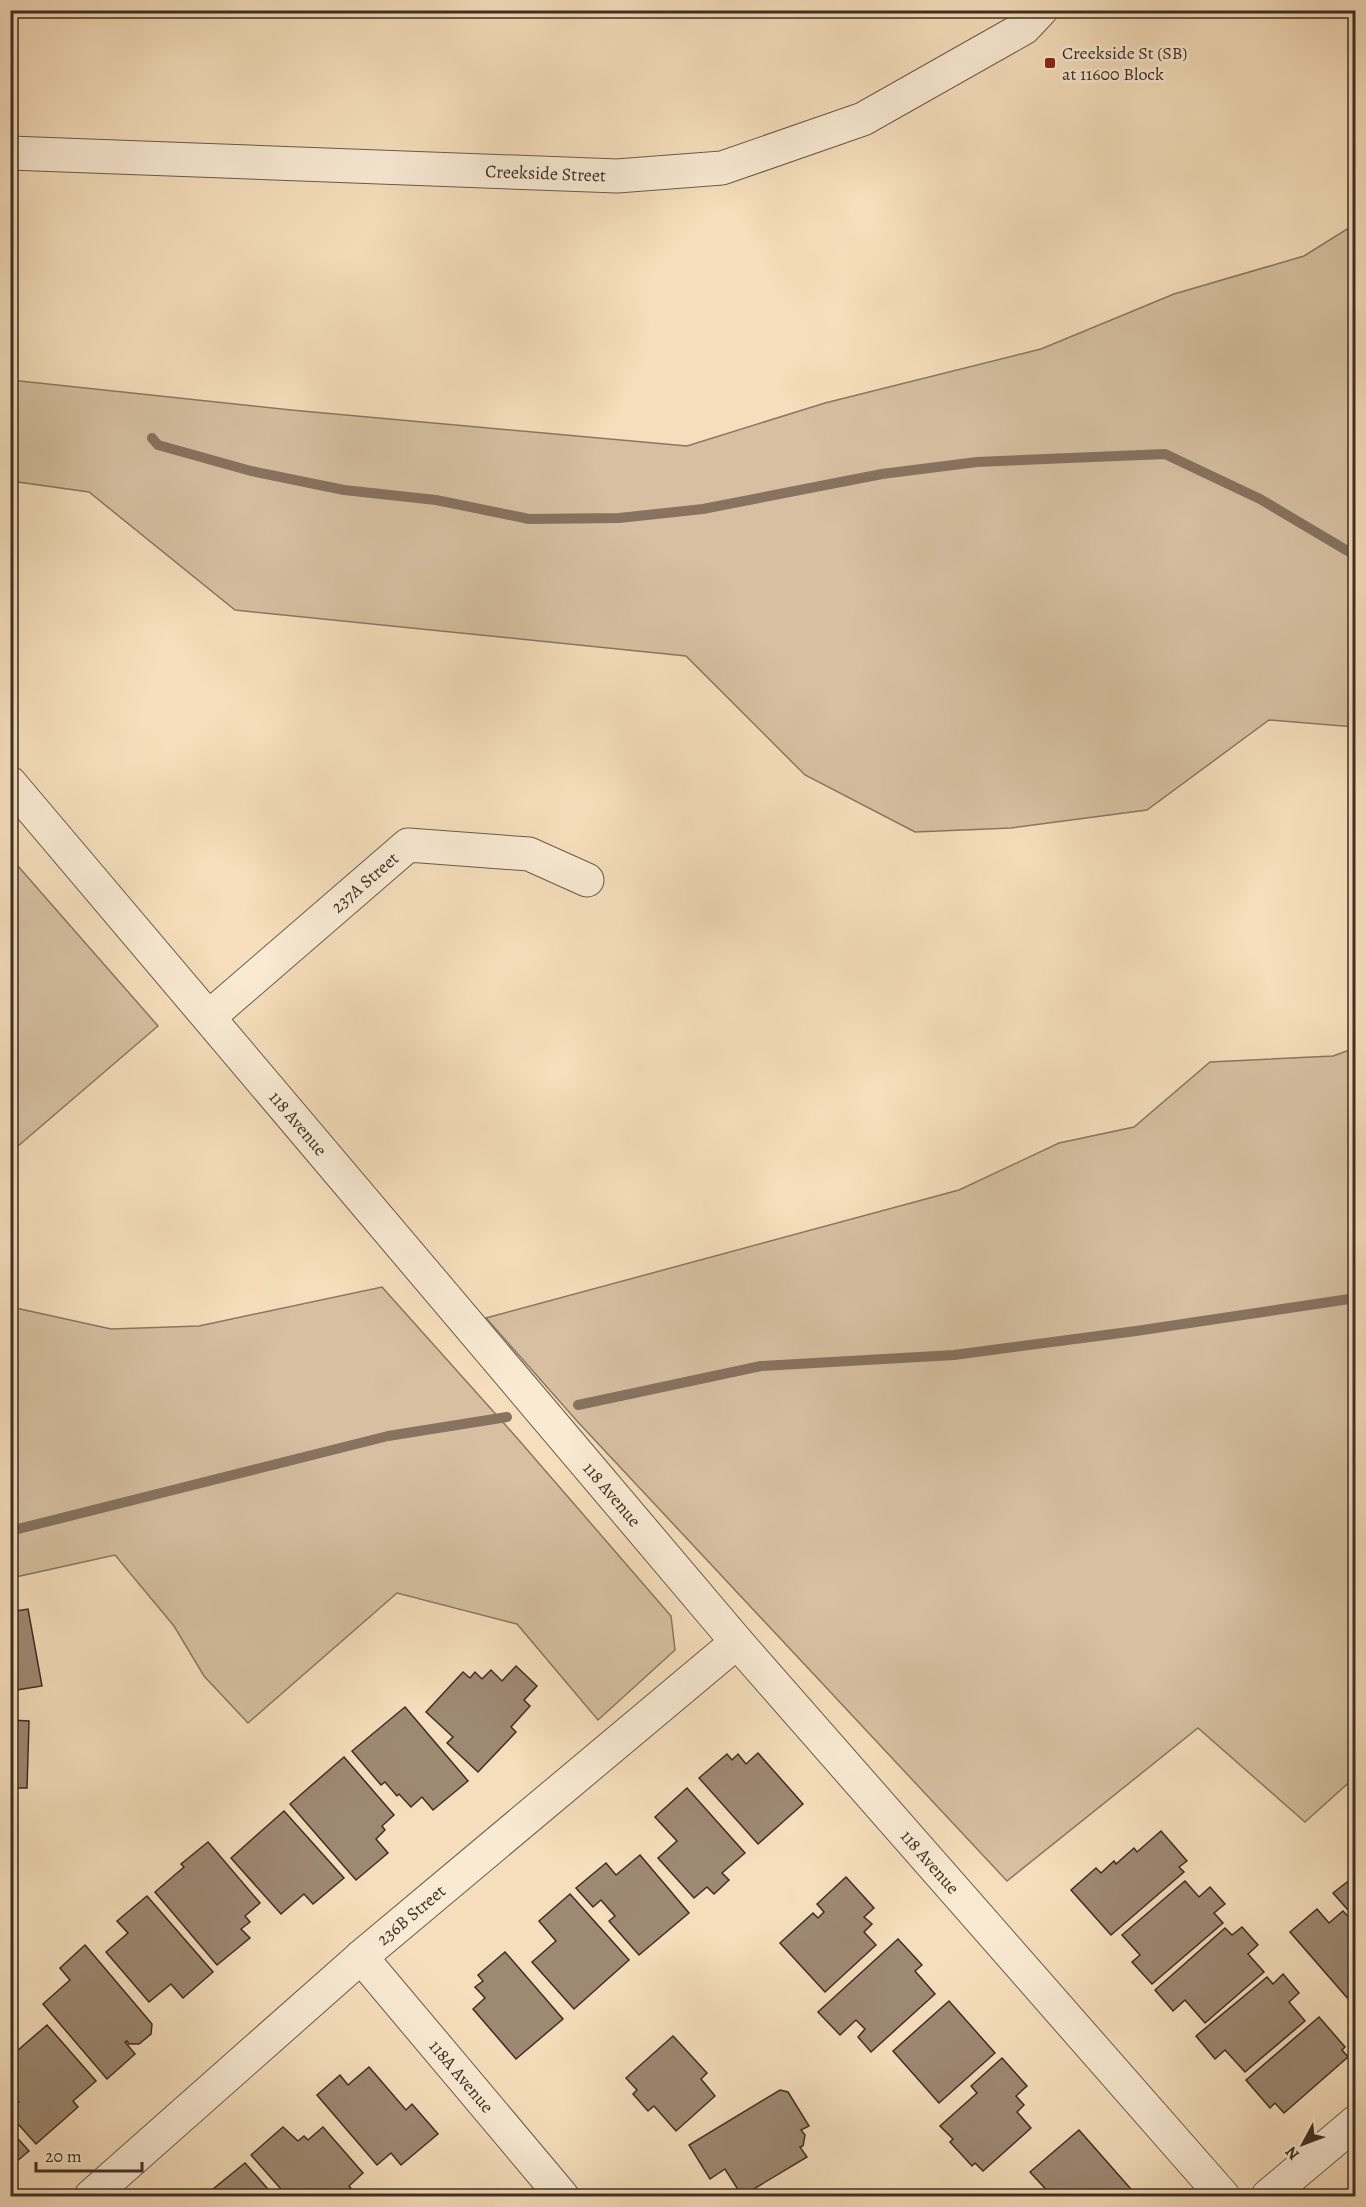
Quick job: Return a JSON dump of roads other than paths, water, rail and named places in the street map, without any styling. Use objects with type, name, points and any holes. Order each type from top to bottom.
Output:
[{"type":"street","name":"Creekside Street","points":[[10,153],[617,176],[722,168],[863,120],[1024,28],[1041,10]]},
{"type":"street","name":"118 Avenue","points":[[10,783],[737,1642],[1223,2196]]},
{"type":"street","name":"237A Street","points":[[209,1017],[408,845],[529,854],[586,880]]},
{"type":"street","name":"236B Street","points":[[91,2196],[361,1957],[737,1642]]},
{"type":"street","name":"118A Avenue","points":[[361,1957],[562,2196]]},
{"type":"street","points":[[1268,2196],[1356,2122]]},
{"type":"waterway","points":[[152,438],[158,445],[251,471],[344,490],[436,500],[529,519],[619,518],[703,509],[882,474],[977,462],[1165,454],[1260,499],[1356,554]]},
{"type":"waterway","points":[[578,1405],[761,1366],[954,1355],[1356,1298]]},
{"type":"waterway","points":[[10,1531],[388,1436],[507,1417]]},
{"type":"place","name":"Creekside St (SB) at 11600 Block","points":[[1050,63]]}]
